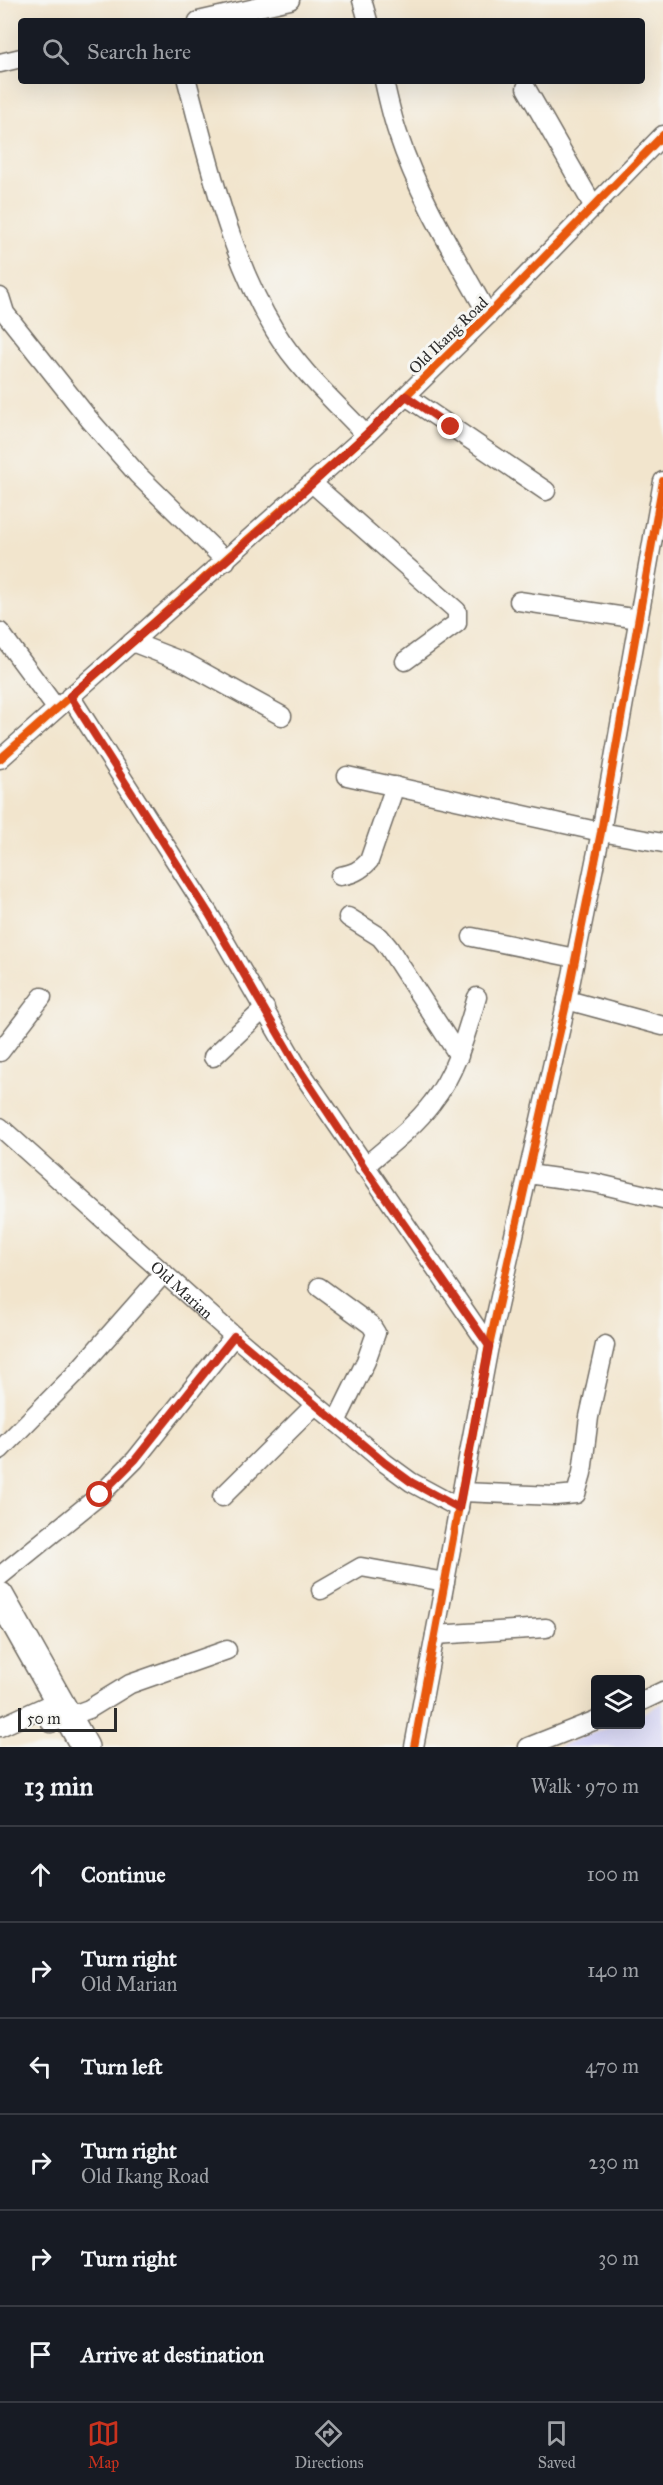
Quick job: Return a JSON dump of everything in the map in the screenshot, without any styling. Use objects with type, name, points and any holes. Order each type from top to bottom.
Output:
[{"type":"highway","points":[[0,1596],[55,1712],[64,1747]]},
{"type":"highway","points":[[0,1634],[55,1712],[85,1747]]},
{"type":"street","points":[[211,18],[290,0]]},
{"type":"street","points":[[363,0],[367,18]]},
{"type":"street","points":[[0,63],[18,59]]},
{"type":"street","points":[[188,84],[218,199],[231,238],[260,303],[276,333],[297,361],[366,435]]},
{"type":"street","points":[[385,84],[398,134],[416,180],[488,315]]},
{"type":"street","points":[[526,88],[594,207]]},
{"type":"street","name":"Old Ikang Road","points":[[0,759],[366,435],[488,315],[663,135]]},
{"type":"street","points":[[2,309],[89,419],[138,475],[226,561]]},
{"type":"street","points":[[406,396],[546,491]]},
{"type":"street","points":[[414,1747],[489,1346],[567,1000],[601,832],[663,482]]},
{"type":"street","points":[[312,483],[457,611],[458,623],[405,661]]},
{"type":"street","points":[[519,602],[639,619]]},
{"type":"street","points":[[0,632],[63,702],[209,914],[297,1066],[364,1167],[489,1346]]},
{"type":"street","points":[[132,642],[186,663],[282,716]]},
{"type":"street","points":[[347,776],[601,832],[663,843]]},
{"type":"street","points":[[340,876],[363,868],[369,861],[395,786]]},
{"type":"street","points":[[348,917],[380,937],[389,948],[459,1056]]},
{"type":"street","points":[[472,938],[576,958]]},
{"type":"street","points":[[0,1052],[42,997]]},
{"type":"street","points":[[364,1167],[431,1105],[441,1091],[459,1056],[477,997]]},
{"type":"street","points":[[567,1000],[663,1026]]},
{"type":"street","points":[[213,1057],[265,1008]]},
{"type":"street","name":"Old Marian","points":[[0,1127],[234,1336],[315,1405],[411,1482],[460,1500]]},
{"type":"street","points":[[528,1174],[595,1183],[663,1199]]},
{"type":"street","points":[[0,1450],[74,1375],[164,1273]]},
{"type":"street","points":[[319,1287],[371,1325],[376,1333],[366,1360],[336,1422]]},
{"type":"street","points":[[0,1576],[100,1495],[135,1460],[234,1336]]},
{"type":"street","points":[[460,1500],[576,1494],[582,1473],[589,1417],[605,1345]]},
{"type":"street","points":[[222,1497],[315,1405]]},
{"type":"street","points":[[321,1590],[362,1567],[444,1582]]},
{"type":"street","points":[[435,1635],[546,1628]]},
{"type":"street","points":[[0,1727],[55,1712],[89,1709],[130,1684],[227,1650]]},
{"type":"street","points":[[645,1700],[663,1691]]},
{"type":"street","points":[[528,1747],[591,1722]]},
{"type":"shaded area","points":[[663,1703],[663,1747],[557,1747],[604,1729],[645,1729],[645,1712]]},
{"type":"cycle path","points":[[0,759],[366,435],[488,315],[663,135]]},
{"type":"cycle path","points":[[414,1747],[489,1346],[567,1000],[601,832],[663,481]]},
{"type":"route","points":[[100,1495],[135,1460],[234,1336],[385,1463],[424,1490],[459,1508],[489,1346],[364,1167],[297,1066],[209,914],[70,696],[226,561],[406,396],[451,427]]}]
